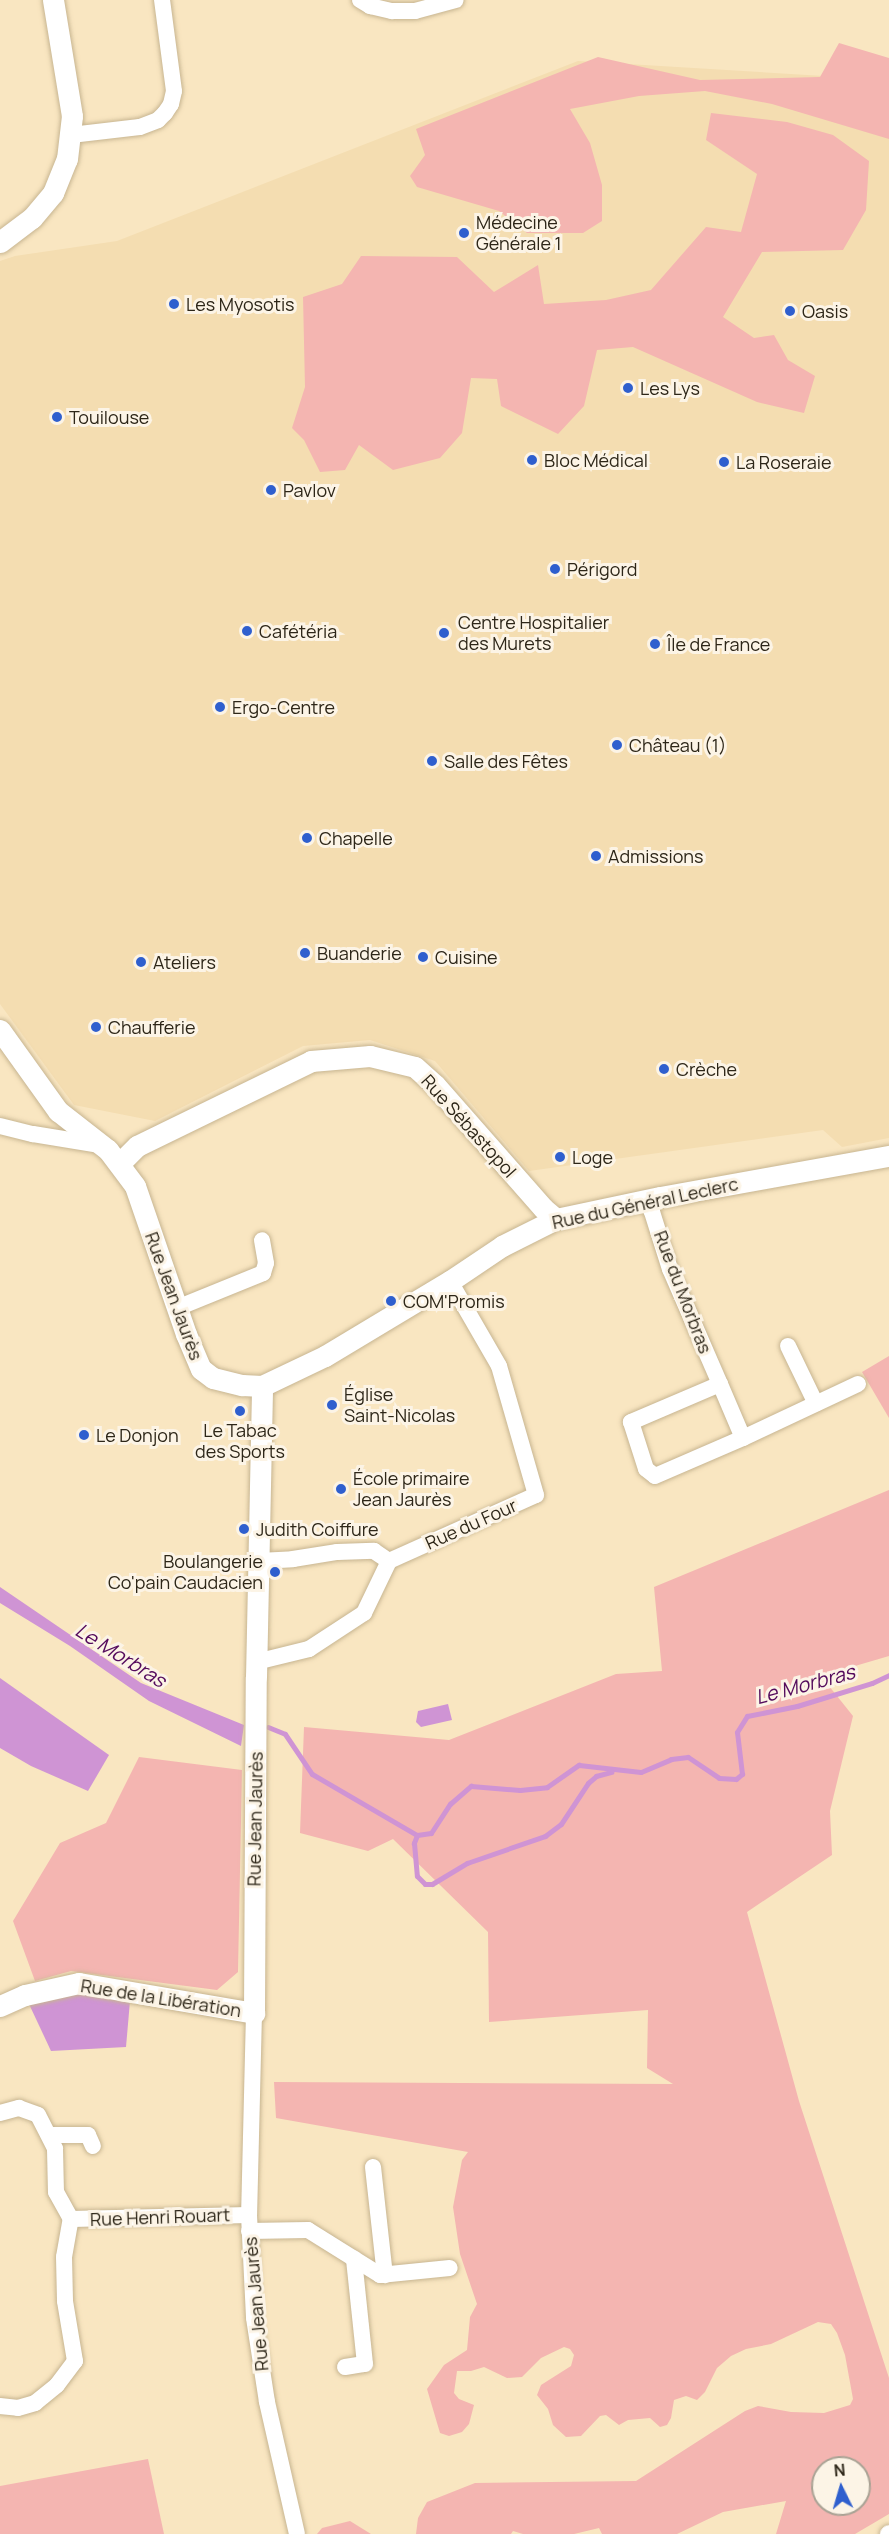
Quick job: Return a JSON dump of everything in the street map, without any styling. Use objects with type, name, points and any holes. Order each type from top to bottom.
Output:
[{"type":"main road","points":[[0,242],[32,218],[53,193],[67,159],[72,116],[53,0]]},
{"type":"main road","name":"Rue Jean Jaurès","points":[[0,1030],[57,1111],[109,1153],[135,1186],[201,1370],[213,1378],[242,1385],[262,1386],[256,1662],[255,2013]]},
{"type":"main road","name":"Rue Sébastopol","points":[[109,1153],[117,1146],[137,1146],[311,1061],[370,1056],[415,1067],[435,1085],[556,1220]]},
{"type":"main road","name":"Rue du Général Leclerc","points":[[262,1386],[351,1342],[502,1246],[556,1220],[646,1200],[889,1156]]},
{"type":"main road","name":"Rue de la Libération","points":[[0,2006],[25,1995],[79,1983],[255,2013]]},
{"type":"street","points":[[71,135],[150,124],[158,120],[171,104],[174,91],[162,0]]},
{"type":"street","points":[[360,0],[370,6],[392,11],[415,11],[456,0]]},
{"type":"street","points":[[33,1134],[56,1125],[57,1111]]},
{"type":"street","points":[[0,1126],[109,1153]]},
{"type":"street","name":"Rue du Morbras","points":[[646,1200],[670,1269],[743,1438]]},
{"type":"street","points":[[177,1308],[263,1273],[266,1263],[262,1240]]},
{"type":"street","name":"Rue du Four","points":[[389,1561],[536,1495],[500,1366],[450,1281]]},
{"type":"street","points":[[788,1346],[816,1404]]},
{"type":"street","points":[[720,1384],[631,1422],[646,1469],[656,1476],[858,1384]]},
{"type":"street","points":[[256,1662],[309,1649],[364,1613],[389,1561],[374,1551],[337,1552],[259,1561]]},
{"type":"street","name":"Rue Jean Jaurès","points":[[255,2013],[249,2125],[249,2223],[260,2366],[297,2534]]},
{"type":"street","name":"Rue Henri Rouart","points":[[0,2113],[19,2108],[38,2115],[55,2149],[56,2192],[71,2219],[65,2246],[65,2301],[75,2361],[57,2385],[35,2403],[18,2408],[0,2406]]},
{"type":"street","points":[[49,2135],[88,2135],[93,2146]]},
{"type":"street","points":[[373,2167],[386,2275],[450,2268]]},
{"type":"street","name":"Rue Henri Rouart","points":[[71,2219],[249,2223],[308,2230],[380,2275],[386,2275]]},
{"type":"street","points":[[345,2367],[365,2364],[354,2259]]},
{"type":"shaded area","points":[[839,43],[889,58],[889,139],[772,104],[705,91],[639,96],[570,109],[590,143],[602,185],[602,221],[583,233],[527,233],[499,211],[417,187],[410,176],[425,155],[416,129],[598,57],[700,80],[820,77]]},
{"type":"shaded area","name":"Centre Hospitalier des Murets","points":[[578,61],[889,80],[889,1138],[842,1147],[823,1130],[529,1171],[435,1061],[370,1040],[303,1046],[155,1121],[74,1105],[0,1004],[0,261],[15,256],[117,241]]},
{"type":"shaded area","points":[[711,113],[787,122],[833,135],[869,161],[866,210],[843,250],[762,252],[723,317],[754,338],[774,335],[788,360],[815,376],[804,413],[757,402],[633,347],[597,350],[584,406],[558,434],[501,406],[497,379],[471,378],[462,433],[440,458],[393,470],[359,445],[345,470],[320,472],[304,440],[292,428],[305,387],[303,297],[342,284],[361,256],[457,257],[494,292],[538,265],[544,304],[606,300],[651,290],[706,227],[741,232],[757,174],[706,140]]},
{"type":"shaded area","points":[[889,1356],[889,1418],[862,1372]]},
{"type":"shaded area","points":[[889,1490],[889,1656],[821,1676],[853,1716],[830,1811],[832,1855],[747,1912],[799,2101],[889,2378],[889,2514],[855,2534],[776,2534],[786,2501],[723,2512],[677,2534],[602,2534],[599,2528],[574,2534],[523,2534],[513,2531],[511,2534],[416,2534],[418,2518],[427,2502],[475,2483],[636,2481],[745,2411],[758,2406],[791,2412],[824,2413],[850,2405],[853,2399],[845,2355],[837,2333],[831,2324],[818,2322],[771,2344],[746,2349],[731,2356],[717,2368],[705,2392],[697,2400],[686,2396],[674,2400],[671,2418],[667,2425],[660,2427],[650,2418],[628,2420],[619,2425],[606,2415],[600,2416],[581,2436],[566,2437],[553,2425],[548,2409],[537,2395],[541,2385],[571,2366],[574,2355],[570,2349],[564,2347],[541,2358],[522,2377],[507,2378],[484,2367],[471,2371],[457,2371],[454,2393],[459,2399],[474,2405],[469,2424],[462,2432],[449,2436],[440,2433],[427,2389],[444,2365],[467,2350],[470,2317],[477,2304],[460,2254],[453,2207],[462,2160],[468,2152],[276,2118],[274,2082],[673,2084],[647,2068],[648,2010],[489,2022],[488,1932],[393,1839],[368,1851],[300,1833],[304,1727],[449,1740],[616,1674],[662,1671],[654,1587]]},
{"type":"shaded area","points":[[0,1587],[141,1683],[244,1725],[241,1746],[149,1701],[70,1646],[0,1603]]},
{"type":"shaded area","points":[[0,1678],[109,1755],[88,1791],[31,1766],[0,1748]]},
{"type":"shaded area","points":[[448,1704],[452,1720],[421,1727],[416,1722],[418,1711]]},
{"type":"shaded area","points":[[139,1757],[242,1770],[238,1972],[217,1990],[71,1971],[35,1981],[13,1921],[60,1843],[106,1823]]},
{"type":"shaded area","points":[[77,1992],[130,2001],[126,2047],[51,2051],[29,2004]]},
{"type":"shaded area","points":[[148,2459],[164,2534],[0,2534],[0,2486]]},
{"type":"shaded area","points":[[350,2521],[371,2534],[317,2534],[322,2528]]},
{"type":"waterway","name":"Le Morbras","points":[[268,1727],[285,1734],[312,1774],[417,1835],[431,1833],[450,1804],[471,1786],[520,1790],[547,1787],[579,1765],[641,1772],[671,1759],[688,1757],[719,1778],[736,1779],[742,1774],[737,1732],[747,1716],[797,1706],[872,1683],[889,1675]]},
{"type":"waterway","name":"Le Morbras","points":[[417,1835],[414,1843],[417,1876],[425,1884],[432,1884],[467,1863],[545,1836],[561,1824],[588,1783],[596,1776],[611,1772]]},
{"type":"place","name":"Médecine Générale 1","points":[[464,233]]},
{"type":"place","name":"Les Myosotis","points":[[174,304]]},
{"type":"place","name":"Oasis","points":[[790,311]]},
{"type":"place","name":"Les Lys","points":[[628,388]]},
{"type":"place","name":"Touilouse","points":[[57,417]]},
{"type":"place","name":"Bloc Médical","points":[[532,460]]},
{"type":"place","name":"La Roseraie","points":[[724,462]]},
{"type":"place","name":"Pavlov","points":[[271,490]]},
{"type":"place","name":"Périgord","points":[[555,569]]},
{"type":"place","name":"Cafétéria","points":[[247,631]]},
{"type":"place","name":"Centre Hospitalier des Murets","points":[[444,633]]},
{"type":"place","name":"Île de France","points":[[655,644]]},
{"type":"place","name":"Ergo-Centre","points":[[220,707]]},
{"type":"place","name":"Château (1)","points":[[617,745]]},
{"type":"place","name":"Salle des Fêtes","points":[[432,761]]},
{"type":"place","name":"Chapelle","points":[[307,838]]},
{"type":"place","name":"Admissions","points":[[596,856]]},
{"type":"place","name":"Buanderie","points":[[305,953]]},
{"type":"place","name":"Cuisine","points":[[423,957]]},
{"type":"place","name":"Ateliers","points":[[141,962]]},
{"type":"place","name":"Chaufferie","points":[[96,1027]]},
{"type":"place","name":"Crèche","points":[[664,1069]]},
{"type":"place","name":"Loge","points":[[560,1157]]},
{"type":"place","name":"COM'Promis","points":[[391,1301]]},
{"type":"place","name":"Église Saint-Nicolas","points":[[332,1405]]},
{"type":"place","name":"Le Tabac des Sports","points":[[240,1411]]},
{"type":"place","name":"Le Donjon","points":[[84,1435]]},
{"type":"place","name":"École primaire Jean Jaurès","points":[[341,1489]]},
{"type":"place","name":"Judith Coiffure","points":[[244,1529]]},
{"type":"place","name":"Boulangerie Co'pain Caudacien","points":[[275,1572]]}]
